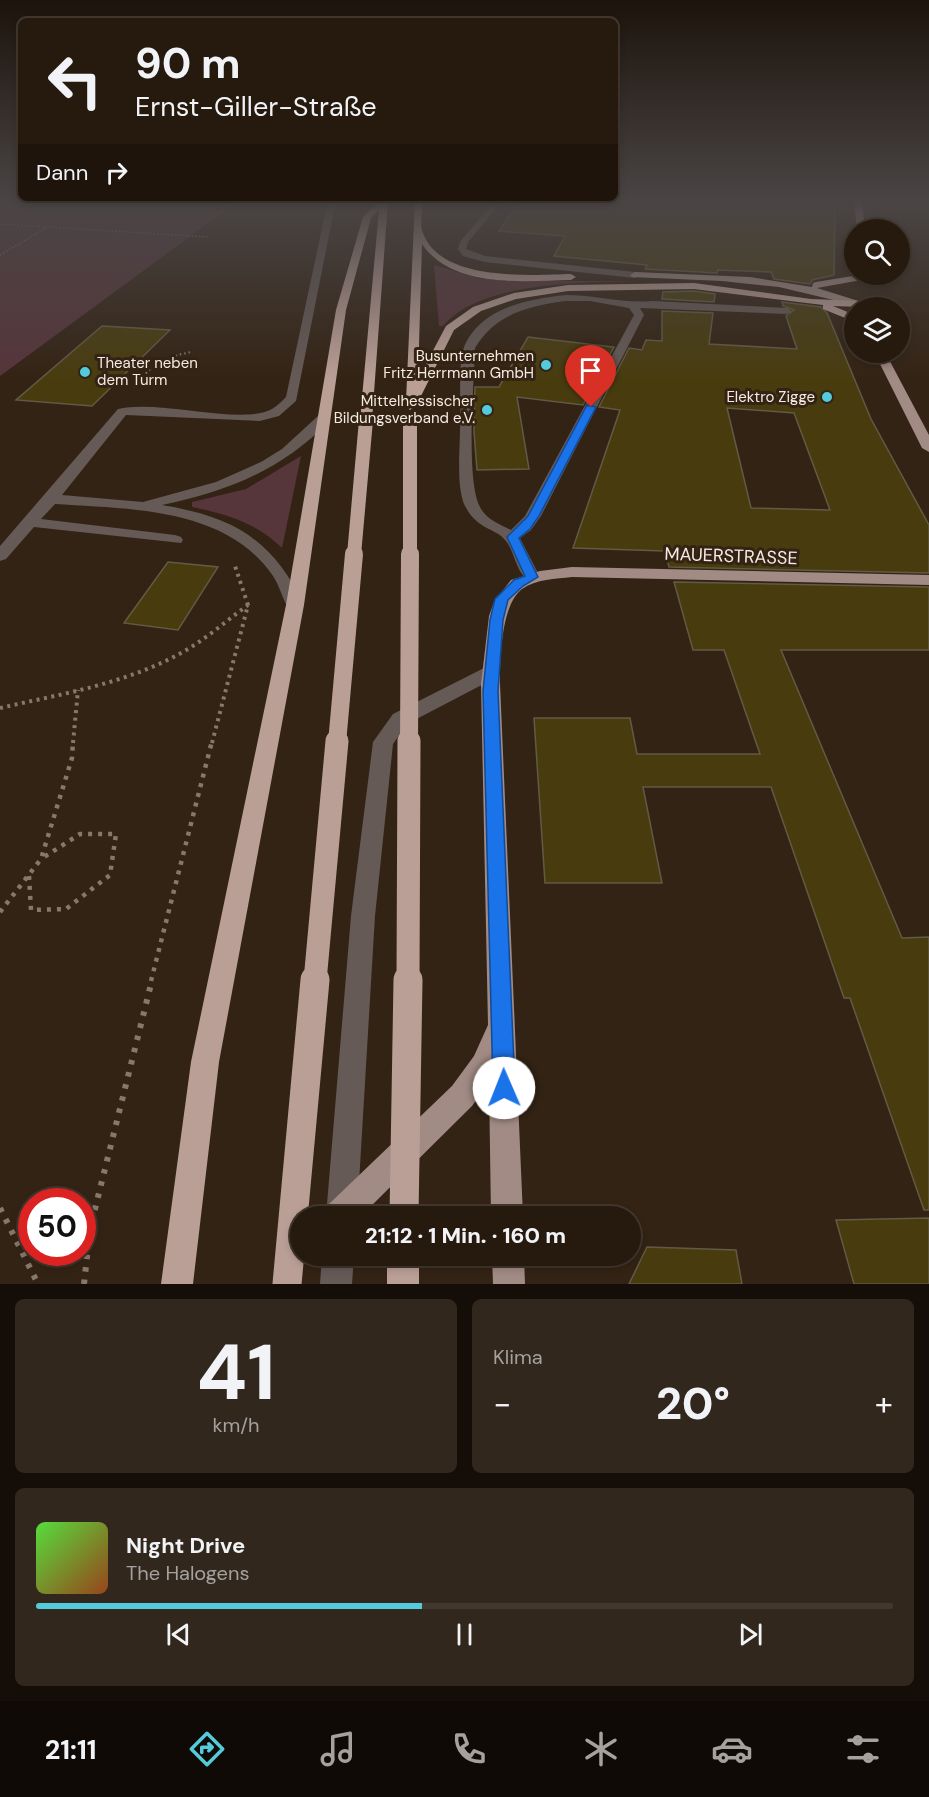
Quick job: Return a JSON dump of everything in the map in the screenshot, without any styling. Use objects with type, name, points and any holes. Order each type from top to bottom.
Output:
[{"type":"highway","points":[[177,1284],[205,1062],[295,605],[340,310],[355,260]]},
{"type":"highway","points":[[287,1284],[379,260]]},
{"type":"highway","points":[[404,1206],[408,974],[410,413],[415,260]]},
{"type":"highway","points":[[443,260],[474,272],[521,277],[635,274]]},
{"type":"highway","points":[[410,413],[450,328],[477,309],[514,296],[578,287],[694,286],[811,302],[844,315]]},
{"type":"highway","points":[[811,302],[864,291]]},
{"type":"highway","points":[[403,1266],[403,1284]]},
{"type":"main road","points":[[635,274],[797,286],[829,293],[864,291]]},
{"type":"main road","points":[[797,286],[832,284],[864,291]]},
{"type":"main road","points":[[885,363],[929,448]]},
{"type":"main road","name":"MAUERSTRASSE","points":[[532,577],[600,571],[929,580]]},
{"type":"main road","points":[[507,1206],[490,672],[502,599],[518,583],[532,577]]},
{"type":"main road","points":[[350,1206],[462,1096],[484,1066],[502,1024]]},
{"type":"main road","points":[[273,1284],[291,1266]]},
{"type":"main road","points":[[508,1266],[509,1284]]},
{"type":"street","points":[[0,555],[51,499],[122,412],[142,409],[248,418],[275,413],[292,398],[320,260]]},
{"type":"street","points":[[494,260],[635,274]]},
{"type":"street","points":[[532,577],[512,537],[484,522],[472,505],[466,468],[469,348],[474,334],[486,322],[525,305],[569,298],[593,298],[633,306],[653,304],[787,311]]},
{"type":"street","points":[[512,537],[526,527],[533,516],[639,315],[633,306]]},
{"type":"street","points":[[133,506],[219,486],[255,472],[285,455],[308,437],[323,419]]},
{"type":"street","points":[[51,499],[179,512],[220,525],[253,545],[279,572],[295,605]]},
{"type":"street","points":[[30,522],[175,540]]},
{"type":"street","points":[[341,1206],[363,916],[382,742],[400,719],[490,672]]},
{"type":"street","points":[[336,1284],[337,1266]]},
{"type":"path","points":[[149,370],[164,367],[177,355],[191,352]]},
{"type":"path","points":[[84,1284],[93,1218],[181,861],[248,604],[232,559]]},
{"type":"path","points":[[0,708],[128,676],[175,657],[248,604]]},
{"type":"path","points":[[42,859],[72,758],[78,690]]},
{"type":"path","points":[[0,912],[42,859],[80,834],[116,834],[110,875],[66,909],[31,910],[29,876]]},
{"type":"path","points":[[0,1208],[38,1284]]},
{"type":"shaded area","points":[[0,260],[158,260],[0,376]]},
{"type":"shaded area","points":[[434,265],[478,278],[504,281],[636,281],[561,284],[506,293],[481,300],[460,311],[443,326],[439,326]]},
{"type":"shaded area","points":[[301,456],[282,548],[252,526],[217,513],[192,507],[192,502],[246,489]]},
{"type":"building","points":[[595,260],[834,260],[834,275],[812,280],[810,284],[774,279],[771,272],[718,270],[717,273],[645,269],[647,265]]},
{"type":"building","points":[[694,291],[715,294],[714,302],[662,299],[663,292]]},
{"type":"building","points":[[782,302],[821,307],[827,313],[844,354],[844,363],[848,363],[871,419],[929,525],[929,573],[669,567],[665,551],[573,548],[620,410],[599,407],[629,348],[642,350],[646,340],[662,341],[662,311],[713,313],[709,344],[797,349],[786,316],[794,310],[783,306]],"holes":[[[727,408],[794,413],[830,510],[751,508]]]},
{"type":"building","name":"Theater neben dem Turm","points":[[102,326],[170,330],[92,406],[16,400]]},
{"type":"building","points":[[528,337],[614,347],[583,405],[517,397],[529,469],[477,470],[474,432],[475,387],[499,387]]},
{"type":"building","points":[[168,562],[218,567],[178,630],[124,623]]},
{"type":"building","points":[[674,582],[929,587],[929,650],[781,650],[902,938],[929,937],[929,1210],[924,1210],[850,998],[844,998],[771,787],[643,787],[662,883],[545,883],[534,718],[630,718],[637,754],[760,754],[724,650],[693,650]]},
{"type":"building","points":[[929,1218],[929,1284],[854,1284],[836,1220]]},
{"type":"building","points":[[647,1247],[736,1250],[742,1284],[629,1284],[638,1266],[641,1266],[641,1259]]},
{"type":"place","name":"Busunternehmen Fritz Herrmann GmbH","points":[[546,365]]},
{"type":"place","name":"Theater neben dem Turm","points":[[85,372]]},
{"type":"place","name":"Elektro Zigge","points":[[827,397]]},
{"type":"place","name":"Mittelhessischer Bildungsverband e.V.","points":[[487,410]]},
{"type":"route","points":[[504,1088],[490,691],[496,620],[502,599],[509,590],[532,577],[512,537],[526,527],[533,516],[591,407]]}]
